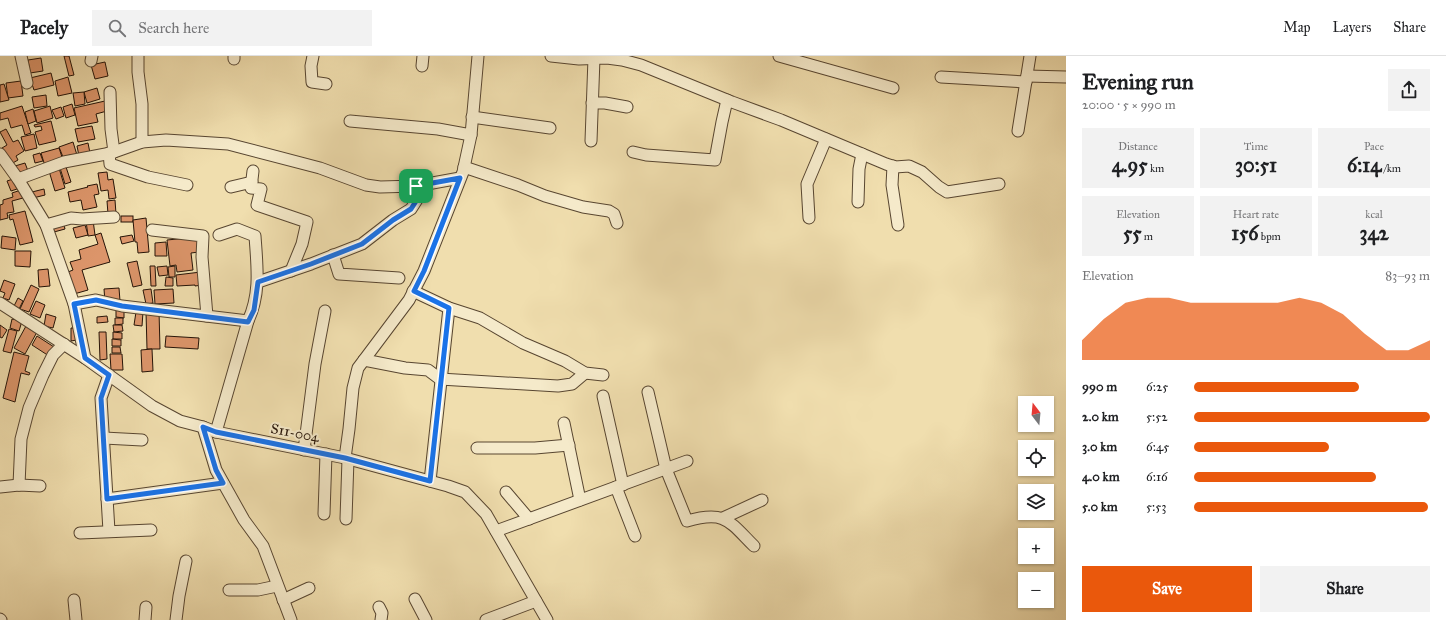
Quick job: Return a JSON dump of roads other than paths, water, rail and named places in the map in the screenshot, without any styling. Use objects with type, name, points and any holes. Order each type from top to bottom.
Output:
[{"type":"street","points":[[21,56],[27,83]]},
{"type":"street","points":[[138,56],[138,72],[142,104],[142,142]]},
{"type":"street","points":[[313,56],[311,66],[312,82],[326,84]]},
{"type":"street","points":[[346,519],[346,458],[353,388],[358,368],[409,300],[414,291],[424,271],[460,178],[464,167],[470,135],[478,56]]},
{"type":"street","points":[[551,56],[579,59],[607,58],[641,65],[893,166],[910,166],[922,172],[939,188],[947,192],[999,184]]},
{"type":"street","points":[[779,56],[893,88]]},
{"type":"street","points":[[1018,130],[1030,56]]},
{"type":"street","points":[[591,142],[594,58]]},
{"type":"street","points":[[942,77],[1026,79],[1066,77]]},
{"type":"street","points":[[110,92],[112,153],[110,164],[148,177],[187,185]]},
{"type":"street","points":[[633,152],[646,155],[715,160],[727,100]]},
{"type":"street","points":[[592,103],[627,107]]},
{"type":"street","points":[[472,117],[550,128]]},
{"type":"street","points":[[350,121],[438,129],[470,135]]},
{"type":"street","points":[[809,218],[807,184],[826,139]]},
{"type":"street","points":[[18,179],[64,162],[112,153],[142,142],[166,140],[228,144],[320,168],[366,185],[380,187],[416,186],[460,178]]},
{"type":"street","points":[[0,154],[18,179],[46,225],[74,304],[85,358]]},
{"type":"street","points":[[858,202],[859,169],[862,154]]},
{"type":"street","points":[[893,166],[892,184],[898,226]]},
{"type":"street","points":[[464,167],[518,185],[545,196],[583,207],[609,211],[614,214],[617,223]]},
{"type":"street","points":[[231,187],[253,176],[251,188],[261,189],[257,205],[307,222],[302,244],[291,271]]},
{"type":"street","points":[[258,282],[362,244],[393,220],[411,209],[418,198],[416,186]]},
{"type":"street","points":[[46,225],[70,218],[82,219],[114,217]]},
{"type":"street","points":[[216,432],[248,322],[254,310],[258,282],[255,236],[237,229],[219,234]]},
{"type":"street","points":[[152,230],[203,236],[202,257],[207,316]]},
{"type":"street","points":[[333,255],[339,274],[399,278]]},
{"type":"street","points":[[414,291],[449,308],[480,318],[523,343],[565,361],[585,373],[603,375]]},
{"type":"street","points":[[74,304],[96,300],[122,306],[248,322]]},
{"type":"street","name":"S11-004","points":[[0,303],[85,358],[152,406],[180,421],[216,432],[346,458],[465,492],[486,514],[547,620]]},
{"type":"street","points":[[430,481],[449,308]]},
{"type":"street","points":[[304,450],[315,364],[325,311]]},
{"type":"street","points":[[19,485],[21,439],[29,408],[43,375],[54,355],[64,344]]},
{"type":"street","points":[[364,360],[405,368],[428,370],[440,379],[558,386],[572,384],[585,373]]},
{"type":"street","points":[[109,375],[101,398],[110,531]]},
{"type":"street","points":[[648,392],[666,468],[688,521],[718,517],[723,518],[754,546]]},
{"type":"street","points":[[603,396],[619,486],[635,536]]},
{"type":"street","points":[[564,423],[580,500]]},
{"type":"street","points":[[203,427],[216,470],[244,520],[263,546],[282,600],[291,620]]},
{"type":"street","points":[[104,438],[142,440]]},
{"type":"street","points":[[477,448],[535,448],[569,445]]},
{"type":"street","points":[[324,514],[326,454]]},
{"type":"street","points":[[496,531],[687,461]]},
{"type":"street","points":[[107,499],[223,483]]},
{"type":"street","points":[[0,487],[19,485],[40,486]]},
{"type":"street","points":[[506,492],[529,519]]},
{"type":"street","points":[[723,518],[762,500]]},
{"type":"street","points":[[80,533],[151,530]]},
{"type":"street","points":[[176,620],[186,561]]},
{"type":"street","points":[[229,590],[258,590],[278,586]]},
{"type":"street","points":[[282,600],[309,588]]},
{"type":"street","points":[[415,599],[426,620]]},
{"type":"street","points":[[74,600],[76,620]]},
{"type":"street","points":[[486,620],[536,601]]},
{"type":"street","points":[[145,620],[146,607]]},
{"type":"street","points":[[379,607],[382,612],[381,620]]}]
